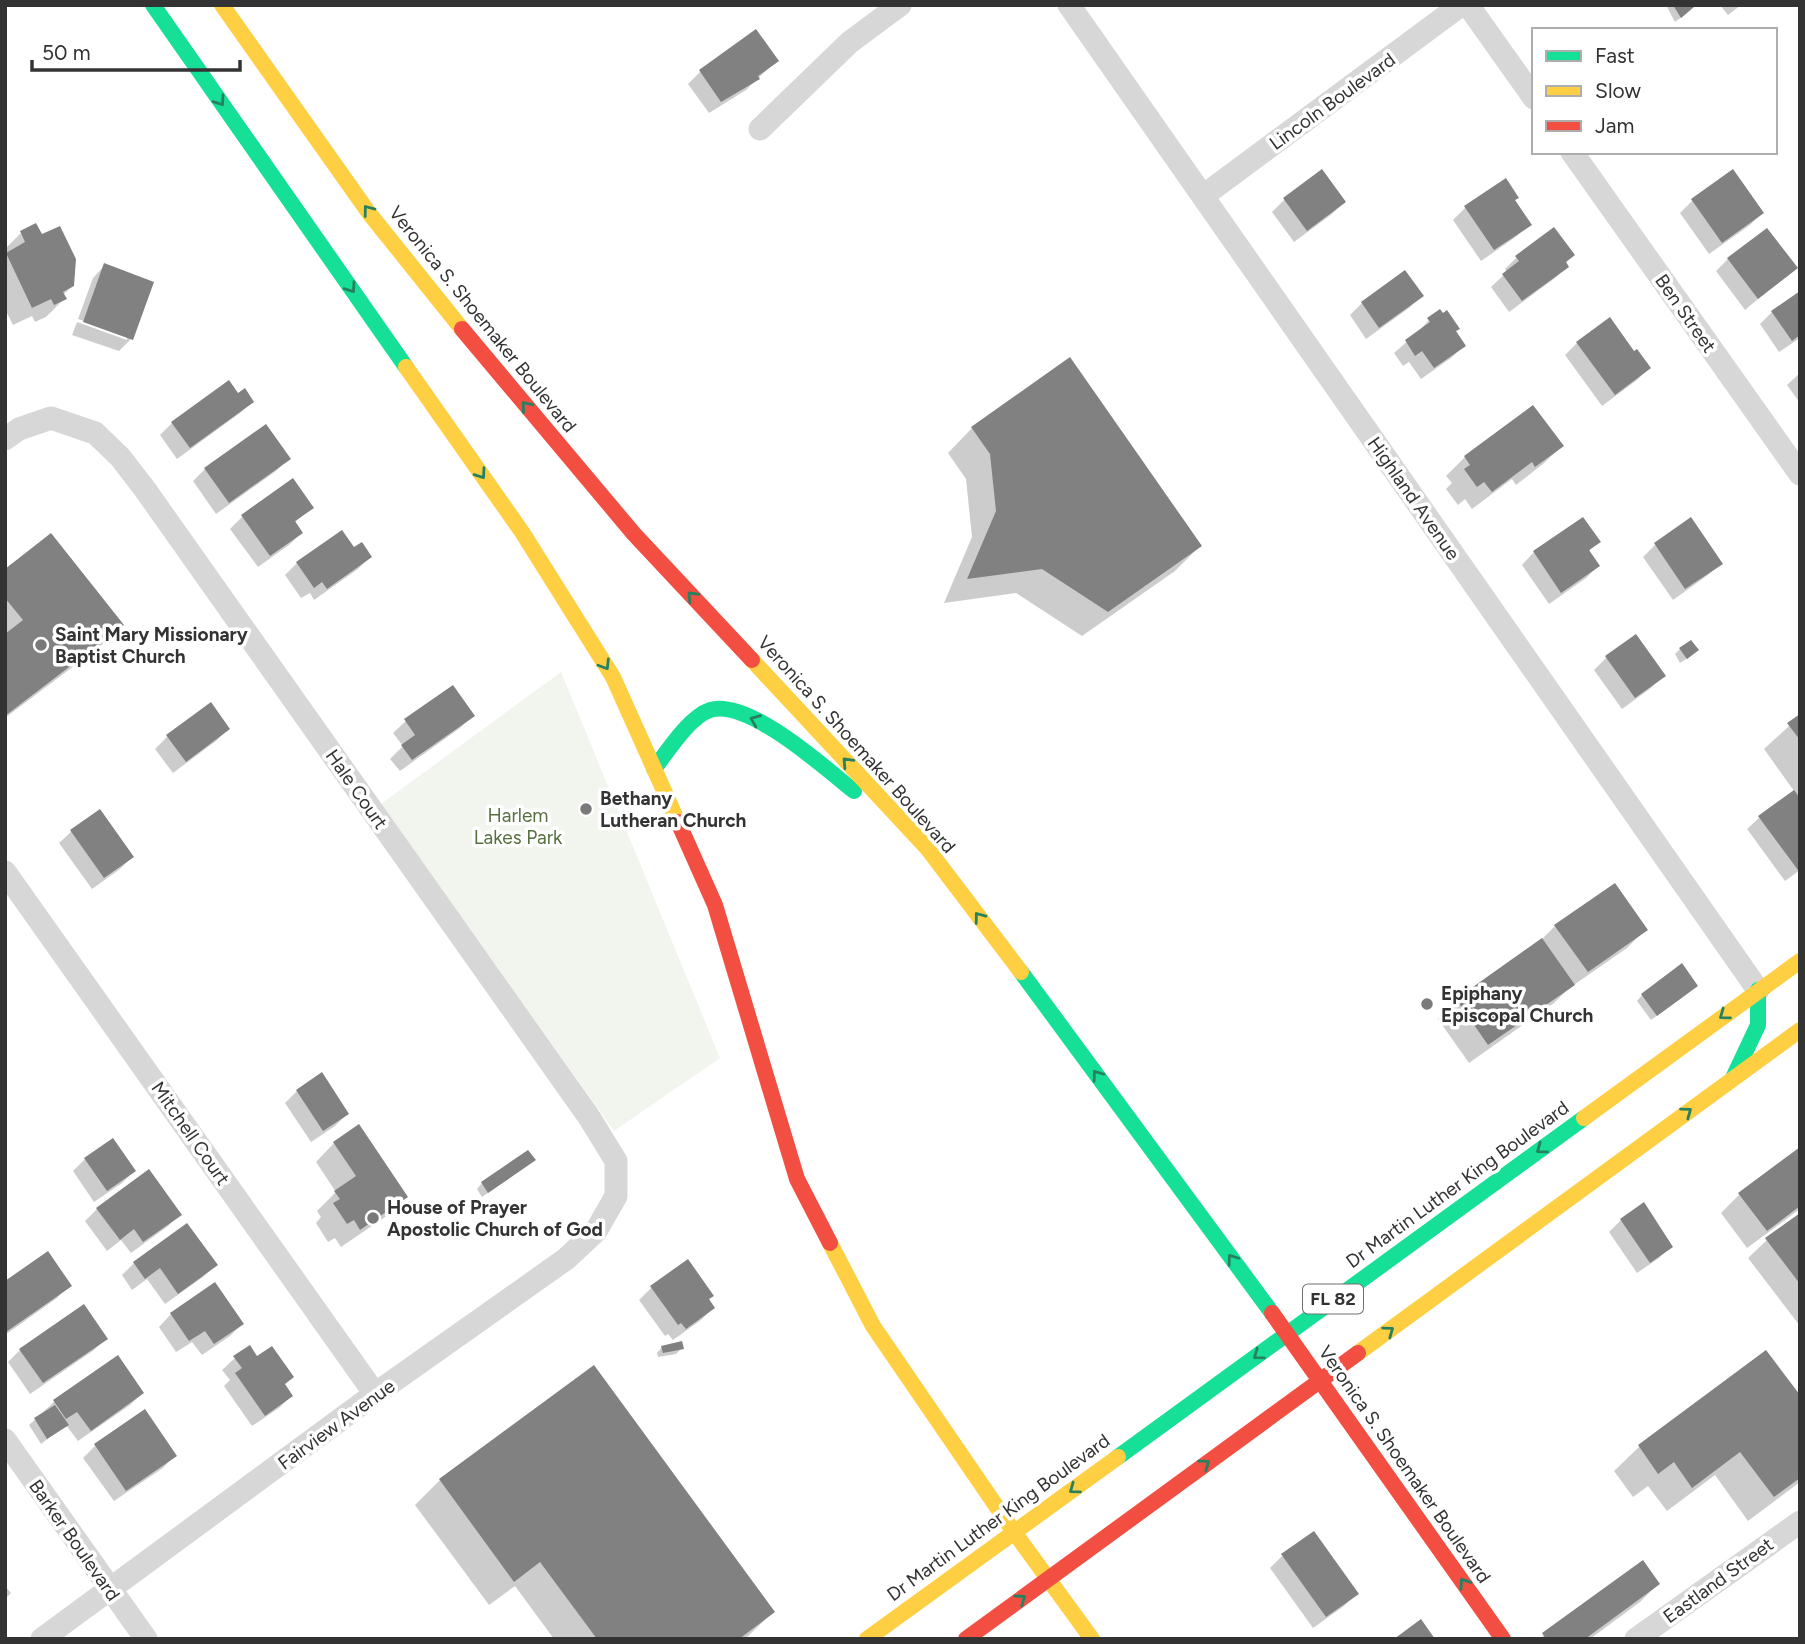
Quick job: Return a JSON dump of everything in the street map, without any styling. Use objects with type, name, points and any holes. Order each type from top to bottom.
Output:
[{"type":"street","points":[[153,5],[522,533],[613,677],[715,905],[797,1179],[873,1326],[1014,1532],[1092,1639]]},
{"type":"street","name":"Veronica S. Shoemaker Boulevard","points":[[222,5],[369,213],[489,362],[634,534],[927,848],[1287,1333],[1503,1639]]},
{"type":"street","points":[[760,129],[850,42],[900,5]]},
{"type":"street","name":"Highland Avenue","points":[[1069,5],[1758,990]]},
{"type":"street","name":"Lincoln Boulevard","points":[[1203,196],[1461,5]]},
{"type":"street","points":[[1468,5],[1532,95]]},
{"type":"street","name":"Ben Street","points":[[1573,154],[1800,474]]},
{"type":"street","name":"Hale Court","points":[[5,439],[19,429],[51,418],[95,433],[120,457],[589,1117],[616,1161],[616,1196]]},
{"type":"street","points":[[654,769],[693,723],[711,710],[730,709],[767,725],[927,848]]},
{"type":"street","name":"Mitchell Court","points":[[5,872],[375,1394]]},
{"type":"street","name":"Dr Martin Luther King Boulevard","points":[[867,1639],[1800,961]]},
{"type":"street","points":[[1733,1079],[1758,1025],[1758,990]]},
{"type":"street","points":[[966,1639],[1733,1079],[1797,1038],[1800,1013]]},
{"type":"street","name":"Fairview Avenue","points":[[42,1639],[375,1394],[565,1259],[596,1231],[616,1196]]},
{"type":"street","name":"Barker Boulevard","points":[[5,1440],[146,1639]]},
{"type":"street","name":"Eastland Street","points":[[1636,1639],[1800,1522]]},
{"type":"green space","name":"Harlem Lakes Park","points":[[561,672],[720,1058],[614,1131],[381,804]]},
{"type":"building","points":[[1673,5],[1693,5],[1694,7],[1681,18]]},
{"type":"building","points":[[756,29],[779,61],[758,76],[760,79],[721,102],[699,70]]},
{"type":"building","points":[[1322,169],[1346,202],[1307,231],[1283,198]]},
{"type":"building","points":[[1733,169],[1764,213],[1722,243],[1691,199]]},
{"type":"building","points":[[1506,178],[1519,198],[1515,200],[1532,225],[1494,250],[1464,206]]},
{"type":"building","points":[[36,223],[42,234],[60,226],[76,259],[74,286],[63,292],[67,299],[54,305],[51,299],[32,308],[6,253],[25,242],[20,231]]},
{"type":"building","points":[[1554,227],[1575,255],[1566,262],[1569,267],[1522,301],[1502,274],[1519,261],[1515,256]]},
{"type":"building","points":[[1767,228],[1798,268],[1758,299],[1727,258]]},
{"type":"building","points":[[104,263],[154,282],[133,340],[83,322]]},
{"type":"building","points":[[1405,270],[1424,296],[1379,328],[1361,302]]},
{"type":"building","points":[[1800,291],[1800,335],[1792,341],[1771,311]]},
{"type":"building","points":[[1440,309],[1443,313],[1447,310],[1460,329],[1456,331],[1466,346],[1434,368],[1422,351],[1415,356],[1405,340],[1430,322],[1427,318]]},
{"type":"building","points":[[1610,317],[1634,351],[1637,349],[1651,368],[1615,395],[1576,342]]},
{"type":"building","points":[[1070,357],[1202,546],[1108,612],[1042,569],[967,579],[996,511],[990,454],[971,427]]},
{"type":"building","points":[[229,380],[238,393],[245,388],[254,402],[190,448],[171,422]]},
{"type":"building","points":[[1533,405],[1564,446],[1535,467],[1532,462],[1492,492],[1484,482],[1477,487],[1464,469],[1470,465],[1464,456]]},
{"type":"building","points":[[266,424],[291,459],[229,503],[204,468]]},
{"type":"building","points":[[293,478],[314,508],[295,521],[303,533],[270,556],[241,515]]},
{"type":"building","points":[[1583,517],[1601,542],[1589,550],[1600,566],[1561,593],[1533,551]]},
{"type":"building","points":[[1691,517],[1723,564],[1685,589],[1654,543]]},
{"type":"building","points":[[342,530],[354,547],[362,542],[372,557],[327,589],[322,582],[314,588],[296,562]]},
{"type":"building","points":[[51,533],[124,625],[5,716],[5,634],[23,620],[5,598],[5,569]]},
{"type":"building","points":[[1636,634],[1666,676],[1635,698],[1605,656]]},
{"type":"building","points":[[1691,640],[1699,650],[1687,659],[1679,648]]},
{"type":"building","points":[[453,685],[475,716],[412,760],[401,745],[415,735],[404,719]]},
{"type":"building","points":[[211,702],[230,729],[186,762],[166,735]]},
{"type":"building","points":[[1800,714],[1800,740],[1787,723]]},
{"type":"building","points":[[1794,790],[1800,798],[1798,870],[1758,816]]},
{"type":"building","points":[[100,809],[134,857],[104,878],[70,830]]},
{"type":"building","points":[[1615,883],[1648,930],[1588,972],[1554,925]]},
{"type":"building","points":[[1542,938],[1575,985],[1488,1045],[1456,999]]},
{"type":"building","points":[[1682,963],[1698,986],[1657,1016],[1641,994]]},
{"type":"building","points":[[322,1072],[349,1114],[323,1131],[296,1090]]},
{"type":"building","points":[[359,1124],[408,1197],[360,1230],[354,1220],[347,1224],[333,1203],[340,1199],[334,1191],[356,1176],[333,1142]]},
{"type":"building","points":[[113,1138],[136,1171],[107,1191],[84,1158]]},
{"type":"building","points":[[1800,1147],[1800,1206],[1767,1231],[1738,1193]]},
{"type":"building","points":[[528,1150],[536,1160],[488,1193],[481,1182]]},
{"type":"building","points":[[149,1169],[182,1215],[143,1242],[134,1229],[120,1240],[96,1208]]},
{"type":"building","points":[[1644,1202],[1673,1247],[1650,1263],[1620,1219]]},
{"type":"building","points":[[1800,1213],[1800,1284],[1765,1238]]},
{"type":"building","points":[[187,1223],[218,1265],[178,1294],[160,1268],[145,1279],[133,1262]]},
{"type":"building","points":[[48,1251],[72,1286],[6,1332],[5,1281]]},
{"type":"building","points":[[688,1259],[714,1296],[709,1299],[715,1308],[686,1329],[681,1323],[678,1325],[650,1286]]},
{"type":"building","points":[[215,1282],[244,1324],[214,1344],[205,1331],[189,1341],[170,1313]]},
{"type":"building","points":[[84,1304],[108,1339],[43,1383],[19,1349]]},
{"type":"building","points":[[682,1341],[684,1349],[663,1353],[661,1346]]},
{"type":"building","points":[[250,1345],[257,1356],[272,1346],[294,1377],[285,1384],[293,1396],[265,1416],[235,1373],[242,1368],[233,1356]]},
{"type":"building","points":[[1766,1350],[1800,1395],[1800,1478],[1774,1497],[1740,1452],[1692,1488],[1674,1462],[1658,1474],[1638,1445]]},
{"type":"building","points":[[118,1355],[144,1393],[91,1431],[77,1412],[66,1419],[53,1400]]},
{"type":"building","points":[[594,1365],[775,1612],[739,1639],[597,1639],[540,1562],[514,1582],[439,1479]]},
{"type":"building","points":[[55,1405],[69,1425],[47,1439],[34,1418]]},
{"type":"building","points":[[145,1409],[177,1456],[126,1491],[94,1444]]},
{"type":"building","points":[[1314,1531],[1359,1594],[1326,1617],[1281,1554]]},
{"type":"building","points":[[1643,1560],[1660,1584],[1585,1639],[1546,1639],[1542,1633]]},
{"type":"building","points":[[1421,1619],[1435,1639],[1394,1639]]},
{"type":"traffic: fast","points":[[153,5],[406,367]]},
{"type":"traffic: fast","points":[[654,769],[694,720],[710,710],[726,709],[765,724],[806,752],[854,791]]},
{"type":"traffic: fast","points":[[1021,972],[1272,1313]]},
{"type":"traffic: fast","points":[[1734,1076],[1758,1025],[1758,990]]},
{"type":"traffic: fast","points":[[1118,1457],[1584,1118]]},
{"type":"traffic: slow","points":[[222,5],[369,213],[462,329]]},
{"type":"traffic: slow","points":[[406,367],[522,532],[613,677],[678,822]]},
{"type":"traffic: slow","points":[[752,660],[927,848],[1021,972]]},
{"type":"traffic: slow","points":[[1584,1118],[1800,961]]},
{"type":"traffic: slow","points":[[1358,1353],[1800,1030]]},
{"type":"traffic: slow","points":[[830,1243],[873,1326],[1014,1532],[1092,1639]]},
{"type":"traffic: slow","points":[[867,1639],[1118,1457]]},
{"type":"traffic: jam","points":[[462,329],[634,534],[752,660]]},
{"type":"traffic: jam","points":[[678,822],[715,905],[797,1179],[830,1243]]},
{"type":"traffic: jam","points":[[1272,1313],[1503,1639]]},
{"type":"traffic: jam","points":[[966,1639],[1358,1353]]},
{"type":"place","name":"Saint Mary Missionary Baptist Church","points":[[41,645]]},
{"type":"place","name":"Bethany Lutheran Church","points":[[586,809]]},
{"type":"place","name":"Epiphany Episcopal Church","points":[[1427,1004]]},
{"type":"place","name":"House of Prayer Apostolic Church of God","points":[[373,1218]]}]
